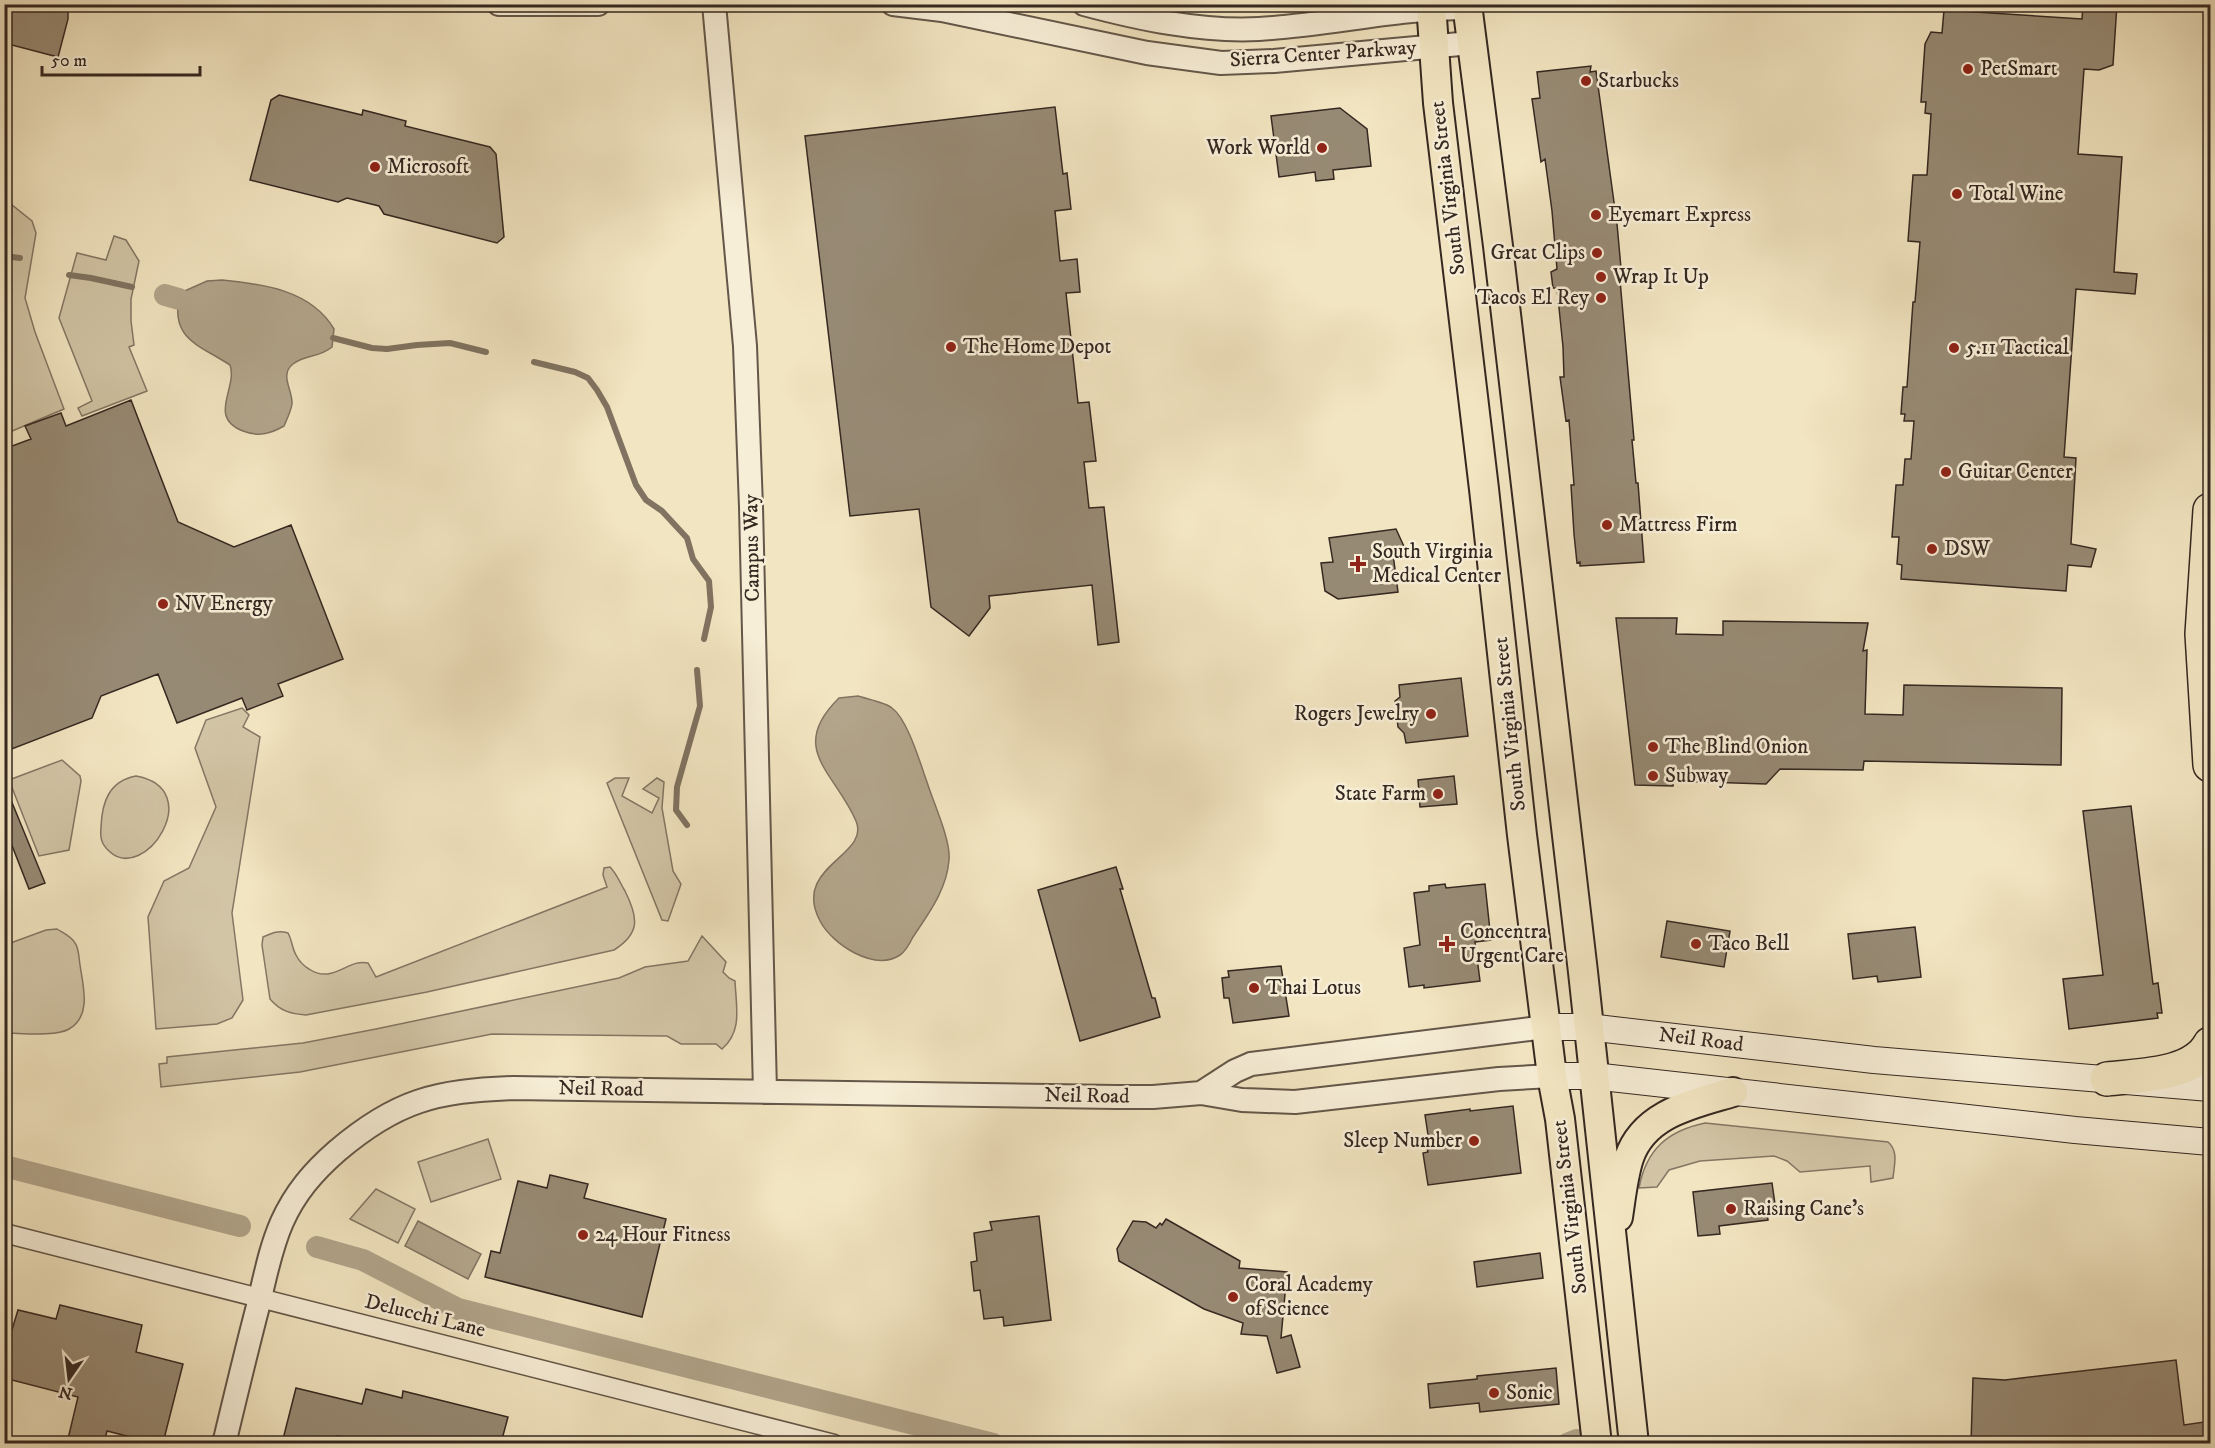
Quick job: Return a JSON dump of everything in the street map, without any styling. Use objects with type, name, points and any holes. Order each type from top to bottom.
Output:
[{"type":"highway","points":[[2211,510],[2202,634],[2211,765]]},
{"type":"highway","points":[[2107,1079],[2172,1070],[2188,1065],[2200,1059],[2211,1044]]},
{"type":"main road","name":"South Virginia Street","points":[[1431,6],[1432,46],[1522,835],[1552,1076],[1560,1119],[1598,1443]]},
{"type":"main road","name":"South Virginia Street","points":[[1468,6],[1583,972],[1634,1443]]},
{"type":"main road","name":"Neil Road","points":[[1546,1027],[1588,1027],[1820,1054],[2211,1088]]},
{"type":"main road","name":"Neil Road","points":[[1552,1076],[1593,1076],[2052,1128],[2211,1142]]},
{"type":"main road","points":[[1612,1245],[1629,1158],[1638,1138],[1652,1124],[1667,1114],[1733,1092]]},
{"type":"street","points":[[499,4],[598,4]]},
{"type":"street","name":"Campus Way","points":[[714,4],[744,335],[751,507],[765,1092]]},
{"type":"street","name":"Sierra Center Parkway","points":[[893,4],[942,10],[1147,53],[1221,63],[1274,61],[1471,43]]},
{"type":"street","name":"Sierra Center Parkway","points":[[1084,4],[1183,24],[1258,29],[1431,6],[1468,6]]},
{"type":"street","name":"Neil Road","points":[[1200,1093],[1235,1071],[1251,1064],[1546,1027]]},
{"type":"street","name":"Neil Road","points":[[224,1443],[274,1242],[294,1199],[308,1178],[361,1130],[415,1101],[455,1092],[513,1088],[1153,1097],[1200,1093],[1242,1100],[1295,1102],[1499,1079],[1552,1076]]},
{"type":"street","name":"Delucchi Lane","points":[[4,1233],[834,1443]]},
{"type":"shaded area","points":[[5,203],[12,205],[32,221],[36,233],[25,298],[35,332],[64,409],[5,434]]},
{"type":"shaded area","points":[[114,236],[126,240],[139,261],[131,299],[134,345],[129,347],[147,391],[82,416],[78,408],[92,401],[59,318],[77,253],[106,260]]},
{"type":"shaded area","points":[[222,280],[269,287],[299,297],[313,305],[334,329],[332,347],[298,361],[289,368],[287,378],[292,399],[291,409],[284,426],[269,433],[248,433],[232,425],[225,410],[231,374],[230,365],[197,345],[183,330],[179,321],[180,293],[207,281]]},
{"type":"shaded area","points":[[858,696],[889,706],[903,722],[913,742],[941,821],[949,852],[948,871],[941,891],[906,950],[890,959],[866,958],[844,946],[826,930],[820,921],[814,902],[816,887],[823,874],[853,844],[858,833],[856,821],[820,760],[816,746],[817,732],[824,716],[839,698]]},
{"type":"shaded area","points":[[242,708],[249,715],[243,727],[260,737],[232,913],[243,1000],[232,1018],[217,1024],[156,1029],[148,917],[164,881],[189,868],[216,807],[195,748],[206,720]]},
{"type":"shaded area","points":[[62,760],[80,776],[81,781],[69,850],[39,856],[9,780]]},
{"type":"shaded area","points":[[136,776],[157,784],[167,798],[168,814],[163,831],[152,846],[138,855],[123,858],[109,851],[103,843],[101,834],[103,809],[113,788]]},
{"type":"shaded area","points":[[615,778],[629,778],[622,796],[652,813],[659,798],[643,789],[657,778],[664,782],[662,808],[673,871],[681,884],[668,921],[662,920],[607,783]]},
{"type":"shaded area","points":[[610,867],[617,876],[633,909],[635,924],[629,937],[614,950],[427,992],[306,1015],[286,1011],[270,999],[262,945],[263,937],[269,934],[288,933],[302,963],[318,973],[333,973],[361,962],[368,963],[376,977],[607,887],[603,875],[604,868]]},
{"type":"shaded area","points":[[57,929],[71,938],[77,948],[84,991],[81,1016],[69,1029],[63,1031],[47,1034],[5,1033],[5,945],[46,930]]},
{"type":"shaded area","points":[[702,936],[726,962],[723,972],[735,981],[736,1026],[729,1042],[722,1049],[716,1044],[681,1044],[667,1036],[492,1034],[300,1072],[161,1087],[159,1064],[167,1063],[167,1057],[303,1043],[619,978],[645,967],[688,961]]},
{"type":"shaded area","points":[[1705,1123],[1888,1142],[1895,1154],[1893,1178],[1871,1182],[1870,1166],[1800,1172],[1787,1161],[1774,1156],[1700,1161],[1669,1170],[1657,1187],[1639,1188],[1647,1163],[1660,1144],[1680,1131]]},
{"type":"shaded area","points":[[488,1139],[501,1179],[431,1202],[418,1162]]},
{"type":"shaded area","points":[[376,1189],[415,1209],[398,1243],[350,1219]]},
{"type":"shaded area","points":[[418,1221],[481,1254],[468,1279],[405,1246]]},
{"type":"building","points":[[4,4],[68,4],[68,19],[58,57],[4,43]]},
{"type":"building","points":[[2083,4],[2117,4],[2113,65],[2099,70],[2084,69],[2078,154],[2122,157],[2114,272],[2137,274],[2135,294],[2076,289],[2064,457],[2076,458],[2071,544],[2096,549],[2091,567],[2068,565],[2066,591],[1901,579],[1902,565],[1897,564],[1899,537],[1892,537],[1896,485],[1903,485],[1905,459],[1911,459],[1914,421],[1904,421],[1905,414],[1901,414],[1903,387],[1907,387],[1920,242],[1908,241],[1913,175],[1927,175],[1931,114],[1925,113],[1926,102],[1921,102],[1925,44],[1931,32],[1942,33],[1944,10],[2082,19]]},
{"type":"building","points":[[1591,66],[1590,72],[1596,71],[1617,224],[1634,440],[1632,440],[1644,562],[1580,566],[1580,562],[1577,563],[1574,534],[1571,485],[1574,485],[1569,420],[1566,421],[1560,377],[1564,377],[1563,347],[1557,288],[1553,288],[1551,272],[1557,269],[1552,211],[1545,159],[1541,162],[1532,99],[1540,98],[1537,72]]},
{"type":"building","name":"Microsoft","points":[[279,95],[362,115],[363,110],[406,121],[405,126],[490,147],[496,154],[504,237],[497,243],[384,214],[379,206],[347,198],[338,202],[250,180],[271,100]]},
{"type":"building","name":"The Home Depot","points":[[1055,107],[1063,174],[1067,173],[1071,209],[1055,211],[1060,261],[1077,259],[1080,292],[1066,293],[1078,403],[1089,402],[1096,461],[1084,462],[1089,508],[1104,507],[1119,642],[1098,645],[1092,585],[989,596],[990,608],[969,636],[931,607],[919,509],[850,516],[805,136]]},
{"type":"building","name":"Work World","points":[[1340,108],[1367,129],[1371,166],[1333,170],[1334,179],[1316,181],[1315,172],[1279,177],[1271,116]]},
{"type":"building","name":"NV Energy","points":[[131,400],[178,522],[234,547],[291,525],[343,659],[278,684],[283,696],[247,710],[242,698],[177,723],[158,674],[101,696],[92,718],[4,752],[4,449],[31,439],[25,426],[61,413],[66,426]]},
{"type":"building","name":"South Virginia Medical Center","points":[[1396,529],[1407,553],[1393,554],[1398,592],[1338,599],[1325,591],[1321,563],[1333,562],[1329,538]]},
{"type":"building","points":[[1616,618],[1677,618],[1676,634],[1723,635],[1723,621],[1868,623],[1863,651],[1867,650],[1865,714],[1903,715],[1904,685],[2062,688],[2061,765],[1864,761],[1863,770],[1780,769],[1766,784],[1673,781],[1673,786],[1635,785]]},
{"type":"building","name":"Rogers Jewelry","points":[[1461,678],[1468,736],[1406,743],[1404,733],[1398,727],[1395,701],[1400,697],[1399,685]]},
{"type":"building","name":"State Farm","points":[[1454,776],[1457,804],[1420,807],[1418,780]]},
{"type":"building","points":[[4,783],[45,883],[29,889],[4,825]]},
{"type":"building","points":[[2131,806],[2153,984],[2158,983],[2162,1013],[2157,1013],[2158,1018],[2069,1029],[2063,979],[2103,975],[2083,811]]},
{"type":"building","points":[[1116,867],[1123,889],[1120,889],[1152,998],[1155,998],[1160,1017],[1080,1041],[1038,890]]},
{"type":"building","name":"Concentra Urgent Care","points":[[1445,884],[1446,888],[1485,884],[1491,940],[1475,942],[1480,981],[1424,988],[1424,985],[1409,987],[1404,948],[1420,945],[1414,893],[1429,891],[1429,886]]},
{"type":"building","name":"Taco Bell","points":[[1667,921],[1730,931],[1724,967],[1661,957]]},
{"type":"building","points":[[1915,927],[1921,977],[1878,982],[1877,976],[1853,979],[1848,934]]},
{"type":"building","name":"Thai Lotus","points":[[1281,966],[1289,1016],[1233,1023],[1229,998],[1224,998],[1222,978],[1229,977],[1228,971]]},
{"type":"building","name":"Sleep Number","points":[[1513,1106],[1521,1173],[1428,1185],[1423,1153],[1428,1152],[1427,1148],[1430,1148],[1425,1115]]},
{"type":"building","name":"24 Hour Fitness","points":[[550,1175],[588,1184],[584,1198],[666,1219],[642,1317],[485,1277],[491,1251],[500,1253],[518,1181],[547,1188]]},
{"type":"building","name":"Raising Cane's","points":[[1772,1183],[1775,1204],[1766,1205],[1768,1220],[1719,1226],[1720,1234],[1698,1236],[1693,1192]]},
{"type":"building","points":[[1039,1216],[1051,1320],[1004,1326],[1003,1317],[984,1319],[980,1290],[974,1291],[971,1262],[977,1261],[974,1233],[992,1230],[990,1222]]},
{"type":"building","name":"Coral Academy of Science","points":[[1166,1219],[1240,1261],[1239,1268],[1287,1272],[1281,1338],[1291,1335],[1300,1367],[1277,1373],[1267,1336],[1241,1334],[1243,1323],[1204,1309],[1119,1261],[1117,1249],[1133,1221],[1146,1222],[1156,1228]]},
{"type":"building","points":[[1540,1253],[1543,1278],[1477,1287],[1474,1262]]},
{"type":"building","points":[[60,1305],[142,1325],[136,1352],[183,1364],[163,1443],[154,1443],[107,1431],[104,1443],[67,1443],[78,1397],[4,1378],[4,1356],[18,1310],[56,1319]]},
{"type":"building","points":[[2176,1360],[2184,1425],[2211,1421],[2211,1443],[1971,1443],[1973,1378],[2005,1380]]},
{"type":"building","name":"Sonic","points":[[1556,1368],[1559,1404],[1480,1412],[1479,1403],[1430,1408],[1428,1384],[1477,1379],[1477,1376]]},
{"type":"building","points":[[296,1388],[362,1404],[366,1389],[402,1398],[403,1391],[508,1417],[501,1443],[369,1443],[337,1436],[335,1443],[282,1443]]},
{"type":"waterway","points":[[4,256],[20,258]]},
{"type":"waterway","points":[[69,275],[132,287]]},
{"type":"waterway","points":[[165,295],[179,299]]},
{"type":"waterway","points":[[333,338],[372,348],[387,349],[450,343],[486,352]]},
{"type":"waterway","points":[[534,362],[575,372],[588,378],[597,390],[607,407],[636,485],[646,500],[662,511],[687,538],[693,559],[709,581],[711,607],[704,639]]},
{"type":"waterway","points":[[687,825],[676,810],[677,787],[700,706],[697,670]]},
{"type":"waterway","points":[[4,1166],[240,1226]]},
{"type":"waterway","points":[[317,1247],[363,1260],[458,1309],[993,1444]]},
{"type":"waterway","points":[[1567,1444],[1577,1440]]},
{"type":"place","name":"PetSmart","points":[[1968,69]]},
{"type":"place","name":"Starbucks","points":[[1586,81]]},
{"type":"place","name":"Work World","points":[[1322,148]]},
{"type":"place","name":"Microsoft","points":[[375,167]]},
{"type":"place","name":"Total Wine","points":[[1957,194]]},
{"type":"place","name":"Eyemart Express","points":[[1596,215]]},
{"type":"place","name":"Great Clips","points":[[1597,253]]},
{"type":"place","name":"Wrap It Up","points":[[1601,277]]},
{"type":"place","name":"Tacos El Rey","points":[[1601,298]]},
{"type":"place","name":"The Home Depot","points":[[951,347]]},
{"type":"place","name":"5.11 Tactical","points":[[1954,348]]},
{"type":"place","name":"Guitar Center","points":[[1946,472]]},
{"type":"place","name":"Mattress Firm","points":[[1607,525]]},
{"type":"place","name":"DSW","points":[[1932,549]]},
{"type":"place","name":"South Virginia Medical Center","points":[[1358,564]]},
{"type":"place","name":"NV Energy","points":[[163,604]]},
{"type":"place","name":"Rogers Jewelry","points":[[1431,714]]},
{"type":"place","name":"The Blind Onion","points":[[1653,747]]},
{"type":"place","name":"Subway","points":[[1653,776]]},
{"type":"place","name":"State Farm","points":[[1438,794]]},
{"type":"place","name":"Concentra Urgent Care","points":[[1447,944]]},
{"type":"place","name":"Taco Bell","points":[[1696,944]]},
{"type":"place","name":"Thai Lotus","points":[[1254,988]]},
{"type":"place","name":"Sleep Number","points":[[1474,1141]]},
{"type":"place","name":"Raising Cane's","points":[[1731,1209]]},
{"type":"place","name":"24 Hour Fitness","points":[[583,1235]]},
{"type":"place","name":"Coral Academy of Science","points":[[1233,1297]]},
{"type":"place","name":"Sonic","points":[[1494,1393]]}]
